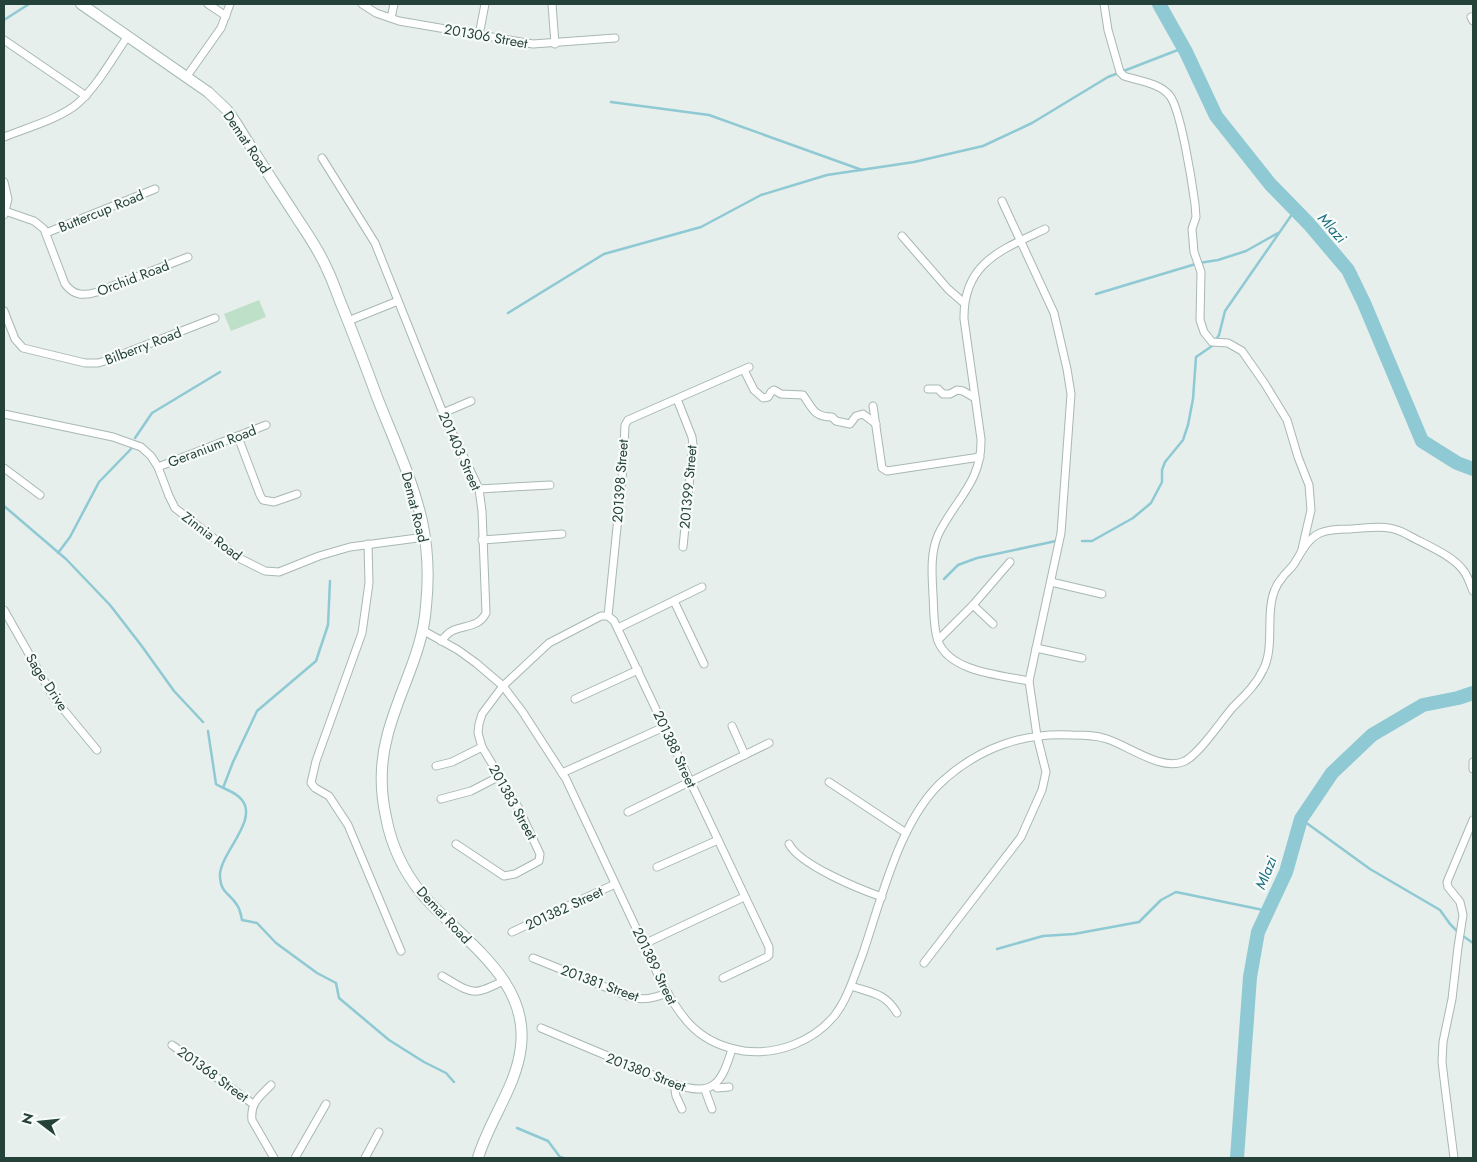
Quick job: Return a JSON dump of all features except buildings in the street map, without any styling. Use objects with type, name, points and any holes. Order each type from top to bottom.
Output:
[{"type":"street","name":"Demat Road","points":[[81,4],[187,76],[216,99],[236,123],[327,269],[410,480],[421,517],[428,579],[424,631],[387,738],[381,775],[386,820],[393,844],[416,885],[505,980],[516,1000],[520,1018],[521,1051],[514,1074],[486,1135],[478,1158]]},
{"type":"street","points":[[208,4],[226,16]]},
{"type":"street","points":[[187,76],[220,28],[230,4]]},
{"type":"street","name":"201306 Street","points":[[362,4],[376,13],[391,18],[533,44],[555,44],[615,38]]},
{"type":"street","points":[[391,18],[394,4]]},
{"type":"street","points":[[480,35],[485,4]]},
{"type":"street","points":[[552,4],[555,44]]},
{"type":"street","points":[[1104,4],[1108,30],[1120,72],[1124,76],[1159,87],[1170,96],[1177,112],[1195,204],[1196,217],[1192,229],[1194,252],[1201,272],[1200,320],[1204,332],[1212,342],[1228,343],[1242,351],[1287,420],[1309,485],[1311,510],[1302,549]]},
{"type":"street","points":[[4,137],[70,109],[86,96],[128,36]]},
{"type":"street","points":[[4,40],[86,96]]},
{"type":"street","name":"201403 Street","points":[[322,158],[369,231],[382,258],[443,413],[479,489],[486,614],[481,622],[454,630],[441,641]]},
{"type":"street","points":[[4,182],[7,195],[4,213],[34,221],[46,233]]},
{"type":"street","name":"Buttercup Road","points":[[46,233],[155,189]]},
{"type":"street","points":[[924,963],[974,901],[1024,831],[1042,790],[1046,772],[1037,736],[1029,681],[1061,533],[1071,394],[1054,313],[1019,242],[1002,201]]},
{"type":"street","points":[[1029,681],[961,665],[947,655],[938,640],[935,628],[932,568],[935,545],[939,534],[974,477],[980,457],[981,439],[964,319],[964,303],[971,282],[987,261],[1045,229]]},
{"type":"street","name":"Orchid Road","points":[[46,233],[66,284],[71,290],[82,295],[97,292],[188,257]]},
{"type":"street","points":[[902,236],[948,289],[964,303]]},
{"type":"street","points":[[348,321],[398,300]]},
{"type":"street","name":"Bilberry Road","points":[[4,311],[15,339],[23,348],[64,359],[92,363],[105,361],[215,318]]},
{"type":"street","name":"201398 Street","points":[[608,616],[623,468],[624,425],[628,420],[747,368],[754,390],[762,398],[768,397],[774,390],[781,394],[803,395],[809,407],[824,417],[832,417],[836,421],[850,424],[856,416],[863,414],[876,424]]},
{"type":"street","points":[[928,389],[938,389],[943,394],[950,394],[957,390],[975,398]]},
{"type":"street","name":"201399 Street","points":[[677,399],[692,437],[693,445],[683,547]]},
{"type":"street","points":[[443,413],[471,401]]},
{"type":"street","points":[[873,406],[882,468],[884,470],[888,471],[980,457]]},
{"type":"street","name":"Zinnia Road","points":[[4,414],[104,435],[137,445],[147,452],[158,467],[169,496],[176,508],[239,558],[260,570],[279,572],[333,552],[368,544],[424,537]]},
{"type":"street","name":"Geranium Road","points":[[158,467],[266,425]]},
{"type":"street","points":[[238,437],[263,500],[274,502],[296,494]]},
{"type":"street","points":[[4,468],[40,495]]},
{"type":"street","points":[[479,489],[550,484]]},
{"type":"street","points":[[1302,549],[1322,532],[1377,526],[1393,528],[1459,565],[1466,574],[1473,591]]},
{"type":"street","points":[[482,540],[562,534]]},
{"type":"street","points":[[368,544],[369,583],[362,633],[316,761],[311,783],[315,788],[329,796],[348,825],[401,951]]},
{"type":"street","name":"201389 Street","points":[[424,631],[467,656],[503,686],[522,711],[562,773],[679,1013],[696,1031],[716,1044],[732,1049],[762,1052],[792,1046],[807,1039],[817,1033],[836,1014],[851,986],[906,833],[921,805],[958,768],[984,752],[1003,744],[1037,736],[1056,734],[1095,736],[1110,740],[1157,761],[1168,763],[1185,761],[1196,753],[1264,670],[1267,658],[1271,605],[1275,590],[1281,579],[1292,567],[1302,549]]},
{"type":"street","points":[[938,640],[973,606],[1010,562]]},
{"type":"street","points":[[1051,582],[1102,594]]},
{"type":"street","points":[[618,628],[702,587]]},
{"type":"street","points":[[674,601],[704,664]]},
{"type":"street","points":[[973,606],[994,624]]},
{"type":"street","name":"Sage Drive","points":[[4,610],[54,698],[97,750]]},
{"type":"street","points":[[503,686],[549,643],[601,616],[608,616]]},
{"type":"street","name":"201388 Street","points":[[608,616],[618,628],[769,947],[769,955],[723,978]]},
{"type":"street","points":[[1036,648],[1082,658]]},
{"type":"street","points":[[576,699],[638,670]]},
{"type":"street","name":"201383 Street","points":[[456,844],[504,876],[515,874],[539,861],[540,854],[529,830],[518,807],[482,748],[478,733],[482,714],[503,686]]},
{"type":"street","points":[[732,726],[745,755]]},
{"type":"street","points":[[562,773],[664,727]]},
{"type":"street","points":[[628,812],[769,743]]},
{"type":"street","points":[[436,766],[452,762],[482,748]]},
{"type":"street","points":[[1473,762],[1473,769]]},
{"type":"street","points":[[440,799],[471,791],[500,776]]},
{"type":"street","points":[[829,782],[906,833]]},
{"type":"street","points":[[1454,1158],[1442,1062],[1443,1042],[1452,999],[1464,915],[1460,902],[1448,887],[1447,882],[1473,820]]},
{"type":"street","points":[[657,867],[718,840]]},
{"type":"street","points":[[789,844],[795,854],[844,882],[882,897]]},
{"type":"street","name":"201382 Street","points":[[512,932],[615,884]]},
{"type":"street","points":[[644,944],[744,897]]},
{"type":"street","name":"201381 Street","points":[[533,958],[641,1000],[650,1000],[668,993]]},
{"type":"street","points":[[442,976],[467,991],[474,992],[484,990],[505,980]]},
{"type":"street","points":[[851,986],[882,996],[897,1013]]},
{"type":"street","name":"201380 Street","points":[[542,1028],[688,1089],[705,1090],[715,1084],[722,1076],[732,1049]]},
{"type":"street","name":"201368 Street","points":[[172,1045],[253,1104]]},
{"type":"street","points":[[674,1084],[676,1096],[682,1109]]},
{"type":"street","points":[[715,1084],[717,1088],[729,1086]]},
{"type":"street","points":[[270,1085],[253,1104],[252,1120],[274,1158]]},
{"type":"street","points":[[705,1090],[712,1109]]},
{"type":"street","points":[[295,1158],[326,1104]]},
{"type":"street","points":[[364,1158],[379,1132]]},
{"type":"green space","points":[[259,300],[266,317],[231,331],[224,314]]},
{"type":"waterway","points":[[4,20],[29,4]]},
{"type":"waterway","name":"Mlazi","points":[[1159,4],[1186,52],[1216,116],[1270,184],[1309,224],[1348,270],[1364,303],[1422,441],[1457,463],[1473,469]]},
{"type":"waterway","points":[[508,313],[604,254],[701,227],[761,195],[827,175],[914,162],[983,146],[1032,123],[1108,77],[1183,48]]},
{"type":"waterway","points":[[611,102],[709,115],[862,170]]},
{"type":"waterway","points":[[1082,541],[1092,541],[1133,518],[1151,503],[1162,482],[1162,470],[1165,462],[1183,440],[1188,425],[1193,399],[1196,357],[1212,346],[1219,335],[1225,311],[1295,210]]},
{"type":"waterway","points":[[1096,294],[1246,251],[1278,233]]},
{"type":"waterway","points":[[135,438],[152,413],[220,372]]},
{"type":"waterway","points":[[58,553],[70,537],[99,482],[131,449]]},
{"type":"waterway","points":[[4,506],[66,559],[110,605],[174,691],[203,722]]},
{"type":"waterway","points":[[944,579],[958,565],[977,558],[1056,541]]},
{"type":"waterway","points":[[223,788],[257,711],[316,661],[328,625],[330,581]]},
{"type":"waterway","name":"Mlazi","points":[[1237,1158],[1250,977],[1258,932],[1286,872],[1301,819],[1332,773],[1372,735],[1423,705],[1473,693]]},
{"type":"waterway","points":[[208,731],[216,784],[239,797],[246,808],[242,828],[225,859],[220,877],[222,887],[238,907],[242,920],[257,923],[276,943],[317,973],[336,983],[339,998],[389,1040],[424,1062],[446,1073],[454,1082]]},
{"type":"waterway","points":[[1301,819],[1370,869],[1440,910],[1450,924],[1473,943]]},
{"type":"waterway","points":[[997,949],[1043,936],[1074,934],[1139,922],[1161,900],[1176,892],[1268,911]]},
{"type":"waterway","points":[[517,1128],[548,1141],[560,1157],[564,1158]]}]
